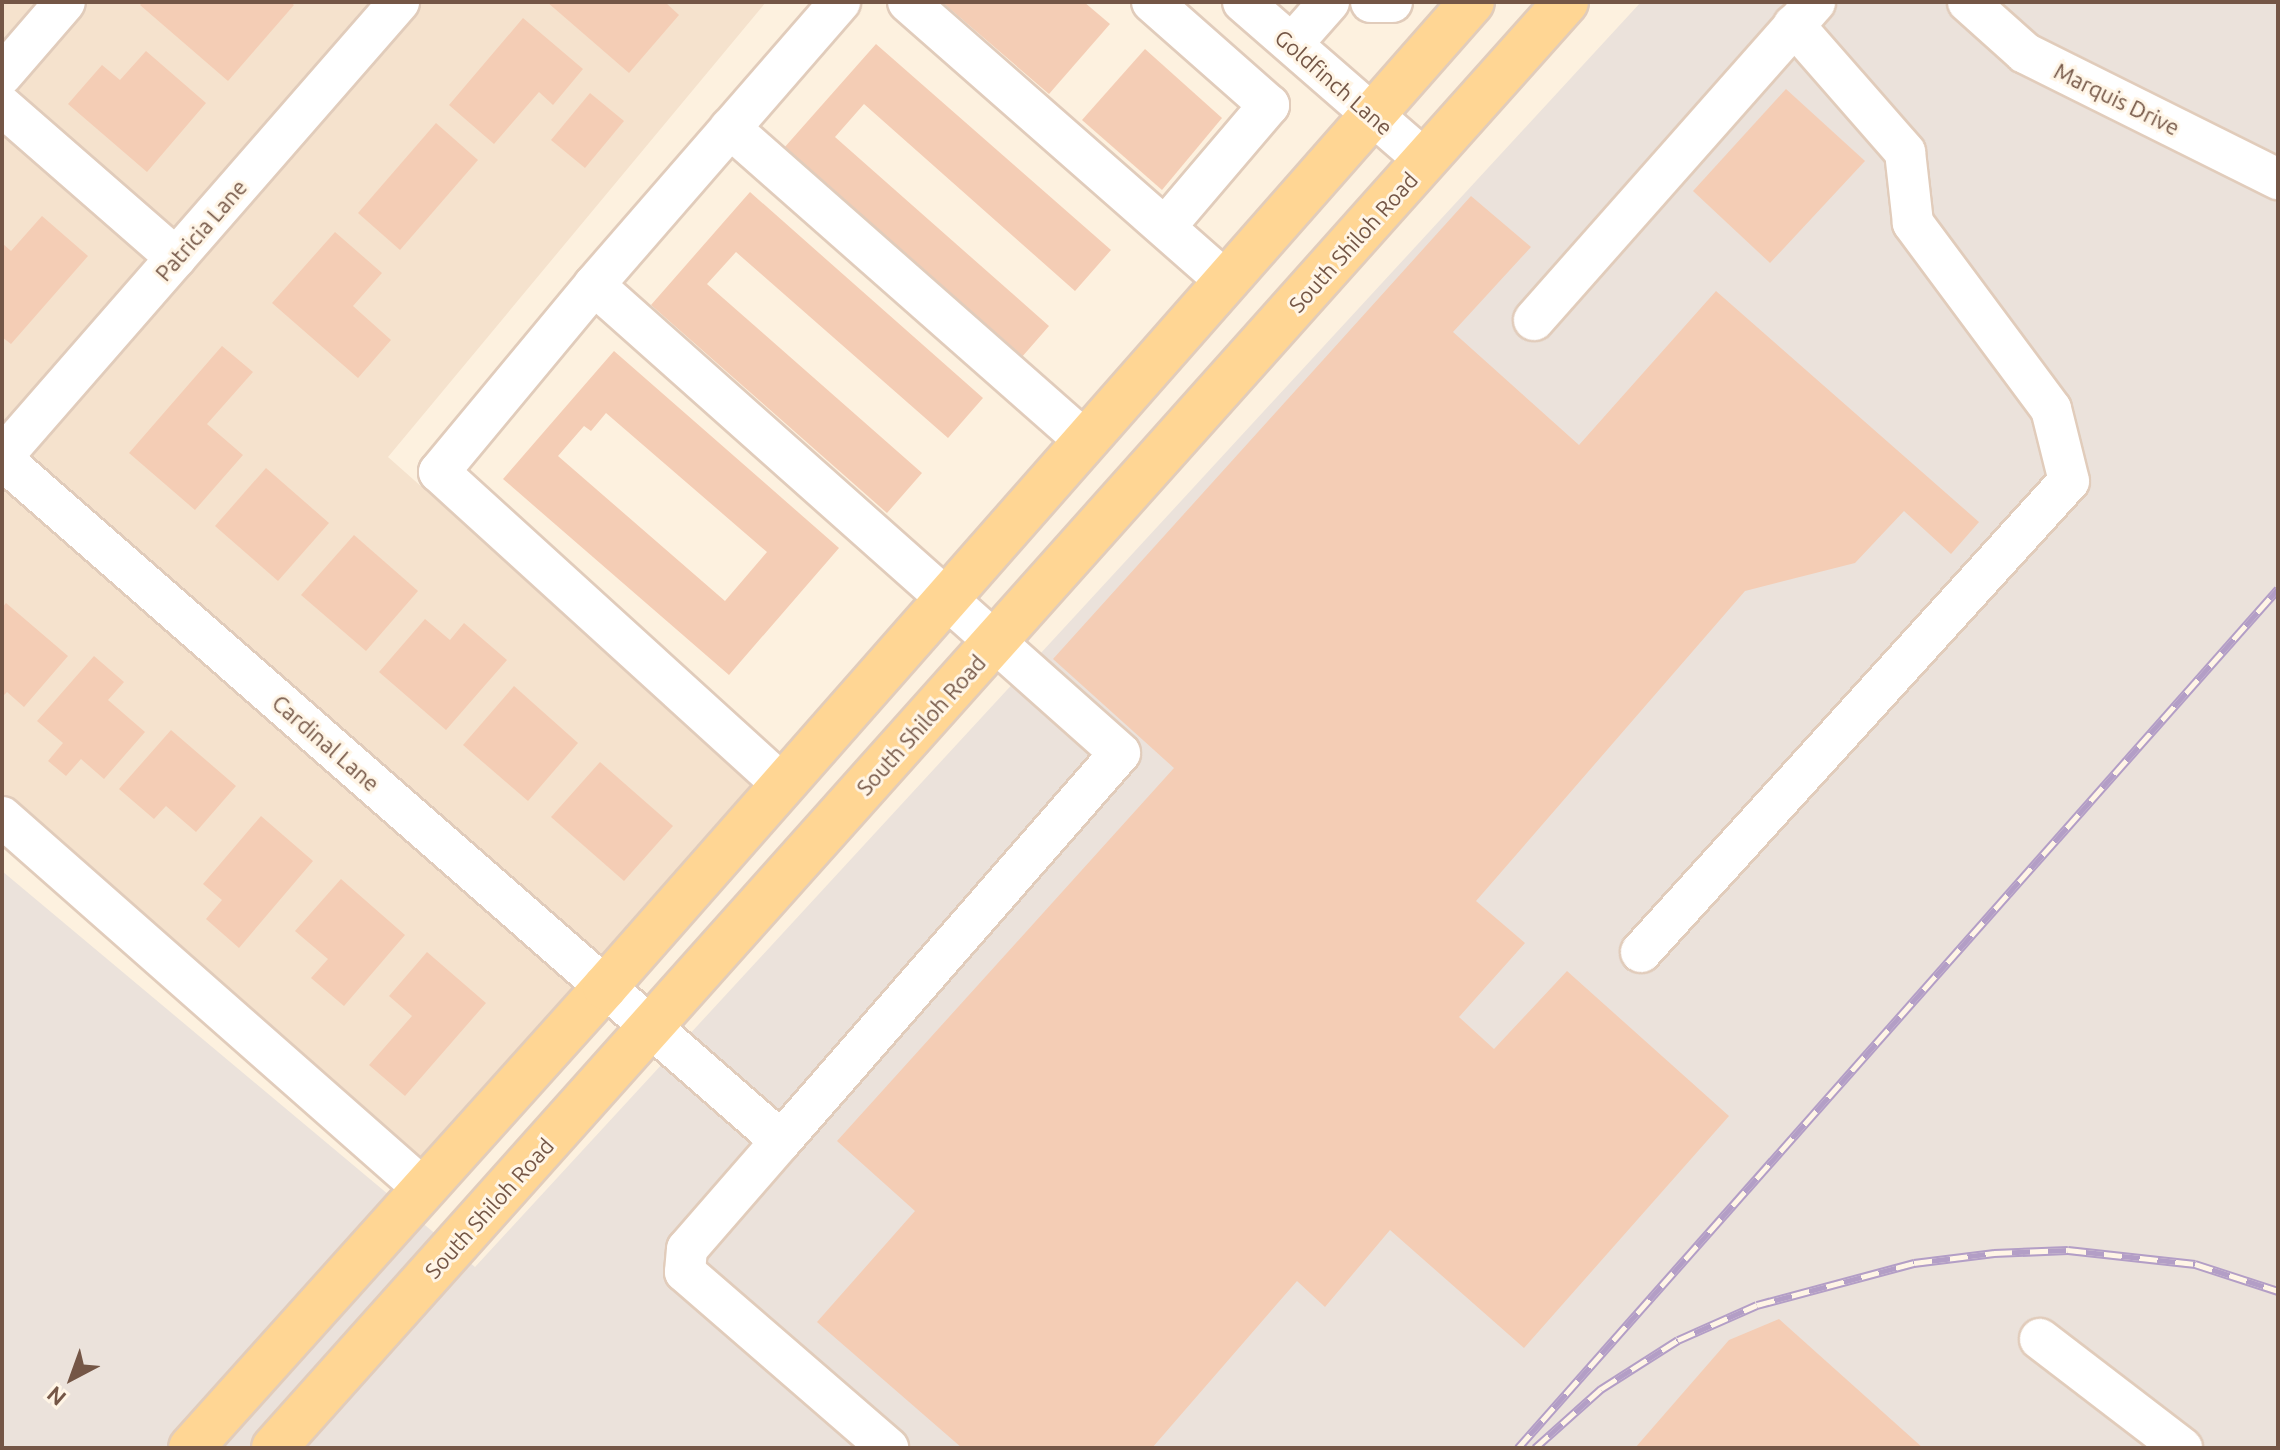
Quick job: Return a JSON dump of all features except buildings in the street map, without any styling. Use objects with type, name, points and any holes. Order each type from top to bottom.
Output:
[{"type":"main road","points":[[191,1448],[605,987],[1472,2]]},
{"type":"main road","name":"South Shiloh Road","points":[[274,1448],[1566,2]]},
{"type":"street","points":[[2,75],[65,2]]},
{"type":"street","name":"Patricia Lane","points":[[2,458],[399,2]]},
{"type":"street","points":[[783,785],[439,472],[594,285],[840,2]]},
{"type":"street","points":[[908,2],[1226,281]]},
{"type":"street","points":[[1152,2],[1269,105],[1165,227]]},
{"type":"street","name":"Goldfinch Lane","points":[[1243,2],[1426,161]]},
{"type":"street","points":[[1292,44],[1329,2]]},
{"type":"street","points":[[1371,2],[1392,2]]},
{"type":"street","name":"Marquis Drive","points":[[1968,2],[2025,53],[2278,179]]},
{"type":"street","points":[[1534,320],[1805,14],[1905,152],[1913,223],[2051,409],[2069,481],[1641,952]]},
{"type":"street","points":[[2,106],[176,258]]},
{"type":"street","points":[[730,128],[1084,440]]},
{"type":"street","points":[[594,285],[1120,753],[687,1249],[685,1272],[888,1448]]},
{"type":"street","name":"Cardinal Lane","points":[[2,458],[781,1141]]},
{"type":"street","points":[[2,817],[424,1189]]},
{"type":"street","points":[[2040,1339],[2182,1448]]},
{"type":"shaded area","points":[[2,2],[766,2],[388,457],[755,782],[401,1180],[2,832]]},
{"type":"shaded area","points":[[1641,2],[2278,2],[2278,1448],[2,1448],[2,871],[475,1267]]},
{"type":"railway","points":[[1518,1448],[2278,589]]},
{"type":"railway","points":[[1535,1448],[1601,1389],[1678,1340],[1757,1305],[1914,1263],[1994,1253],[2068,1250],[2195,1264],[2278,1291]]}]
